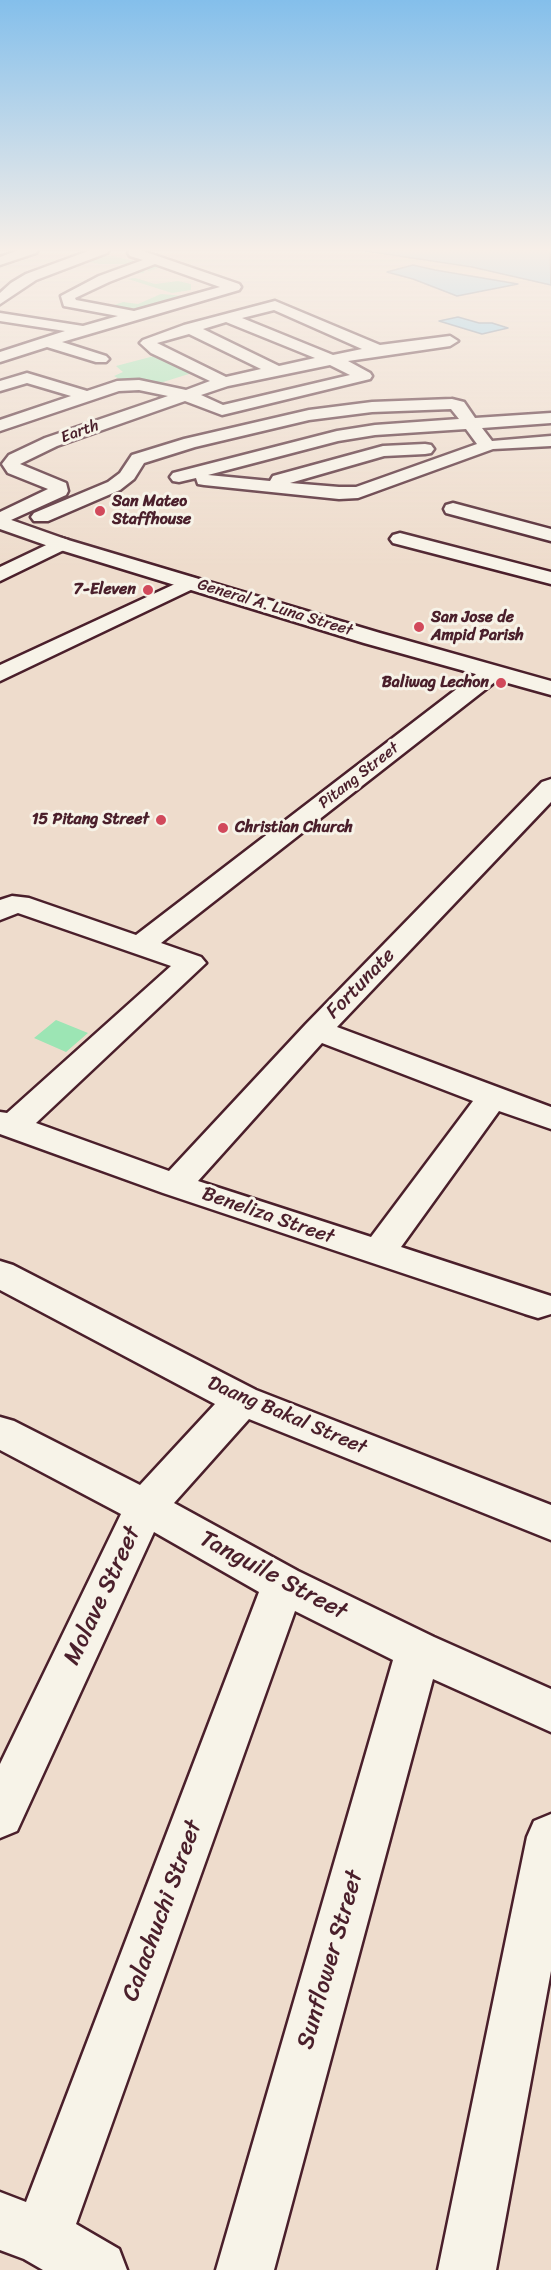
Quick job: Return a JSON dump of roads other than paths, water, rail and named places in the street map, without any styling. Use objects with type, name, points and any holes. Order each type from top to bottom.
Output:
[{"type":"street","points":[[91,356],[101,359]]},
{"type":"street","points":[[169,356],[224,382]]},
{"type":"street","points":[[246,356],[277,371]]},
{"type":"street","points":[[0,425],[128,385],[183,394],[217,409],[228,410],[364,376],[318,356]]},
{"type":"street","name":"Earth","points":[[5,522],[59,491],[59,487],[14,469],[11,464],[15,459],[51,442],[183,394],[224,382],[352,356]]},
{"type":"street","points":[[7,395],[27,378],[87,396]]},
{"type":"street","points":[[7,395],[47,409]]},
{"type":"street","points":[[5,522],[114,486],[128,475],[133,463],[144,456],[199,441],[334,411],[452,404],[458,406],[487,446]]},
{"type":"street","points":[[178,477],[337,436],[375,430],[551,418]]},
{"type":"street","points":[[0,425],[51,442]]},
{"type":"street","points":[[263,484],[383,452],[551,441]]},
{"type":"street","points":[[128,475],[263,484],[339,493],[358,492],[487,446]]},
{"type":"street","points":[[453,509],[551,535]]},
{"type":"street","name":"General A. Luna Street","points":[[5,522],[61,543],[190,583],[492,673],[551,688]]},
{"type":"street","points":[[400,539],[551,578]]},
{"type":"street","points":[[0,575],[61,543]]},
{"type":"street","points":[[0,674],[190,583]]},
{"type":"street","name":"Pitang Street","points":[[141,945],[492,673]]},
{"type":"street","name":"Fortunate","points":[[175,1185],[317,1030],[551,787]]},
{"type":"street","points":[[0,912],[12,904],[18,904],[191,963],[6,1124]]},
{"type":"street","points":[[317,1030],[551,1119]]},
{"type":"street","points":[[378,1253],[493,1096]]},
{"type":"street","name":"Beneliza Street","points":[[6,1124],[175,1185],[538,1305]]},
{"type":"street","name":"Daang Bakal Street","points":[[0,1274],[242,1400],[551,1523]]},
{"type":"street","name":"Molave Street","points":[[0,1815],[146,1507],[242,1400]]},
{"type":"street","name":"Tanguile Street","points":[[3,1441],[146,1507],[283,1584],[418,1651],[551,1711]]},
{"type":"street","name":"Calachuchi Street","points":[[21,2229],[283,1584]]},
{"type":"street","name":"Sunflower Street","points":[[245,2270],[418,1651]]},
{"type":"street","points":[[467,2270],[551,1837]]},
{"type":"street","points":[[21,2229],[98,2270]]},
{"type":"place","name":"San Mateo Staffhouse","points":[[100,511]]},
{"type":"place","name":"7-Eleven","points":[[148,590]]},
{"type":"place","name":"San Jose de Ampid Parish","points":[[419,627]]},
{"type":"place","name":"Baliwag Lechon","points":[[501,683]]},
{"type":"place","name":"15 Pitang Street","points":[[161,820]]},
{"type":"place","name":"Christian Church","points":[[223,828]]}]
